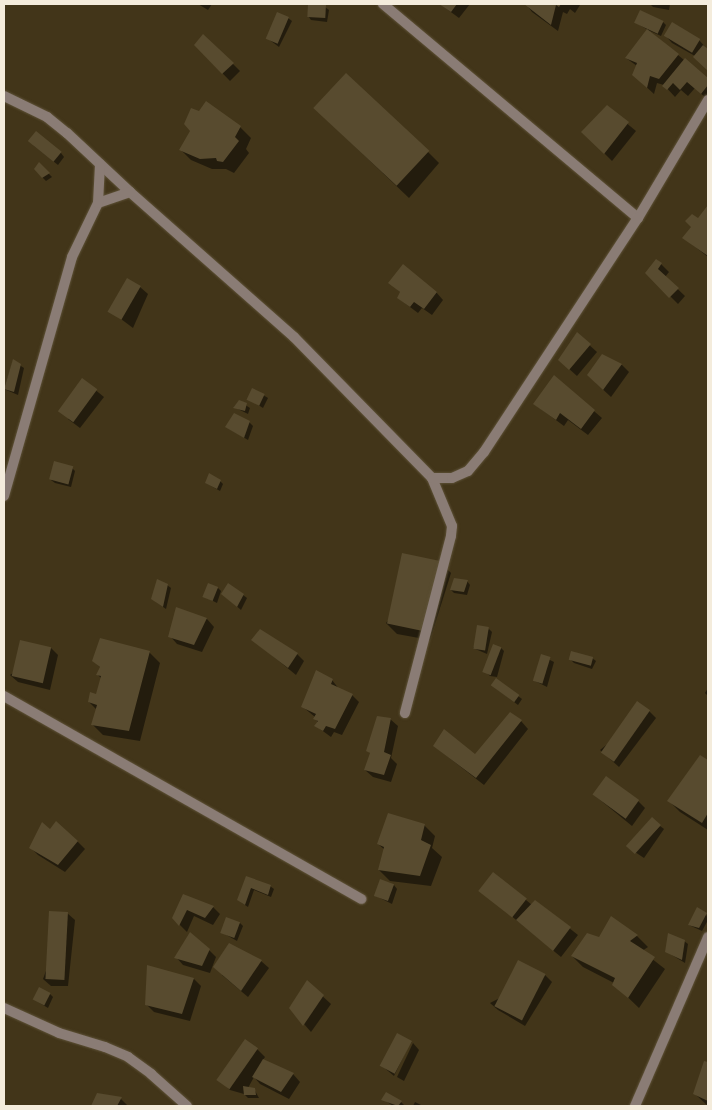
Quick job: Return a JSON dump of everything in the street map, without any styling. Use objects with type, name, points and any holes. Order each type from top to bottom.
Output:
[{"type":"street","points":[[383,4],[638,218]]},
{"type":"street","points":[[4,96],[47,117],[294,337],[432,478],[452,526],[405,714]]},
{"type":"street","points":[[432,478],[452,478],[468,470],[484,452],[638,218],[708,100]]},
{"type":"street","points":[[4,496],[72,257],[79,239],[98,203],[100,164]]},
{"type":"street","points":[[98,203],[130,192]]},
{"type":"street","points":[[4,696],[361,899]]},
{"type":"street","points":[[635,1106],[708,937]]},
{"type":"street","points":[[4,1008],[59,1033],[105,1047],[128,1058],[151,1074],[187,1106]]},
{"type":"building","points":[[308,4],[326,5],[325,18],[307,17]]},
{"type":"building","points":[[439,4],[457,4],[451,12]]},
{"type":"building","points":[[524,4],[561,4],[559,7],[556,5],[551,25]]},
{"type":"building","points":[[640,10],[664,21],[658,34],[634,23]]},
{"type":"building","points":[[277,12],[289,17],[278,44],[266,39]]},
{"type":"building","points":[[672,22],[700,39],[692,53],[664,36]]},
{"type":"building","points":[[647,29],[679,54],[659,79],[650,76],[647,88],[632,75],[637,63],[625,58]]},
{"type":"building","points":[[203,34],[234,63],[222,74],[194,45]]},
{"type":"building","points":[[703,45],[708,49],[708,71],[693,57]]},
{"type":"building","points":[[685,58],[708,78],[708,85],[701,94],[687,82],[680,90],[673,83],[667,90],[662,86]]},
{"type":"building","points":[[346,73],[429,151],[397,186],[313,108]]},
{"type":"building","points":[[206,101],[241,126],[235,137],[239,141],[223,162],[217,161],[216,158],[200,159],[179,150],[190,131],[184,124],[191,108],[199,111]]},
{"type":"building","points":[[607,105],[629,122],[604,154],[581,132]]},
{"type":"building","points":[[36,131],[62,152],[53,162],[28,141]]},
{"type":"building","points":[[39,162],[50,173],[42,178],[34,169]]},
{"type":"building","points":[[708,205],[708,256],[682,238],[691,227],[685,221],[692,214],[698,218]]},
{"type":"building","points":[[656,259],[662,263],[658,269],[679,288],[669,298],[645,273]]},
{"type":"building","points":[[403,264],[437,292],[424,309],[414,302],[410,307],[397,298],[400,292],[388,283]]},
{"type":"building","points":[[127,278],[141,286],[121,320],[108,312]]},
{"type":"building","points":[[577,332],[591,344],[569,370],[558,360]]},
{"type":"building","points":[[602,354],[622,364],[603,390],[587,375]]},
{"type":"building","points":[[13,359],[21,364],[14,392],[4,389]]},
{"type":"building","points":[[554,375],[595,410],[581,429],[560,413],[556,420],[533,404]]},
{"type":"building","points":[[82,378],[97,389],[73,422],[58,411]]},
{"type":"building","points":[[252,388],[265,394],[259,406],[247,400]]},
{"type":"building","points":[[239,400],[247,403],[245,411],[233,408]]},
{"type":"building","points":[[234,413],[250,421],[244,438],[225,427]]},
{"type":"building","points":[[54,461],[73,466],[68,485],[49,479]]},
{"type":"building","points":[[209,473],[221,480],[217,489],[205,483]]},
{"type":"building","points":[[402,553],[440,561],[425,632],[387,623]]},
{"type":"building","points":[[454,578],[468,580],[464,592],[450,590]]},
{"type":"building","points":[[157,579],[168,584],[163,607],[151,599]]},
{"type":"building","points":[[208,583],[218,587],[213,601],[202,597]]},
{"type":"building","points":[[228,583],[244,594],[237,607],[221,594]]},
{"type":"building","points":[[176,607],[207,618],[194,645],[168,637]]},
{"type":"building","points":[[477,625],[489,627],[485,651],[473,649]]},
{"type":"building","points":[[260,629],[298,653],[288,668],[251,640]]},
{"type":"building","points":[[100,638],[150,651],[129,731],[91,725],[97,705],[88,702],[90,692],[96,694],[101,676],[96,675],[100,667],[92,661]]},
{"type":"building","points":[[20,640],[51,647],[43,683],[12,676]]},
{"type":"building","points":[[493,644],[501,647],[491,675],[482,672]]},
{"type":"building","points":[[571,651],[593,657],[591,666],[569,660]]},
{"type":"building","points":[[541,654],[551,657],[542,684],[533,681]]},
{"type":"building","points":[[316,670],[333,679],[331,684],[353,694],[335,729],[326,726],[323,731],[314,726],[318,721],[313,719],[316,714],[301,707]]},
{"type":"building","points":[[496,678],[519,695],[514,702],[491,685]]},
{"type":"building","points":[[637,701],[650,710],[614,762],[601,753]]},
{"type":"building","points":[[510,712],[522,720],[476,778],[433,746],[444,729],[475,754]]},
{"type":"building","points":[[377,716],[391,718],[384,752],[391,755],[384,775],[364,770],[370,753],[366,751]]},
{"type":"building","points":[[700,755],[708,760],[708,813],[702,823],[667,801]]},
{"type":"building","points":[[606,776],[639,800],[626,819],[592,795]]},
{"type":"building","points":[[388,813],[425,824],[421,840],[431,845],[420,876],[378,870],[384,847],[377,844]]},
{"type":"building","points":[[652,817],[661,825],[635,854],[626,846]]},
{"type":"building","points":[[56,821],[78,841],[58,865],[29,848],[42,822],[50,829]]},
{"type":"building","points":[[493,872],[527,898],[512,917],[478,891]]},
{"type":"building","points":[[246,876],[271,885],[268,895],[251,888],[245,905],[237,900]]},
{"type":"building","points":[[380,879],[394,884],[388,901],[374,896]]},
{"type":"building","points":[[183,894],[214,906],[205,918],[187,910],[179,926],[172,918]]},
{"type":"building","points":[[535,900],[571,927],[553,951],[516,920]]},
{"type":"building","points":[[697,907],[707,913],[699,928],[688,925]]},
{"type":"building","points":[[49,911],[68,912],[64,980],[45,979]]},
{"type":"building","points":[[611,916],[638,935],[630,941],[655,957],[628,998],[612,985],[615,978],[571,956],[587,933],[599,937]]},
{"type":"building","points":[[226,917],[240,922],[234,938],[220,933]]},
{"type":"building","points":[[190,932],[210,949],[202,966],[174,958]]},
{"type":"building","points":[[668,933],[685,940],[682,960],[665,952]]},
{"type":"building","points":[[229,943],[262,960],[241,991],[213,967]]},
{"type":"building","points":[[518,960],[546,974],[522,1020],[494,1006]]},
{"type":"building","points":[[147,965],[194,978],[182,1014],[145,1005]]},
{"type":"building","points":[[307,980],[324,995],[303,1026],[289,1008]]},
{"type":"building","points":[[39,987],[51,993],[44,1005],[33,999]]},
{"type":"building","points":[[397,1033],[412,1041],[395,1074],[380,1066]]},
{"type":"building","points":[[245,1039],[258,1048],[229,1089],[216,1080]]},
{"type":"building","points":[[263,1059],[294,1073],[281,1092],[252,1077]]},
{"type":"building","points":[[704,1061],[708,1062],[708,1101],[693,1094]]},
{"type":"building","points":[[243,1086],[255,1088],[256,1095],[244,1095]]},
{"type":"building","points":[[386,1092],[402,1101],[398,1106],[381,1100]]},
{"type":"building","points":[[97,1093],[122,1097],[117,1106],[91,1106]]}]
